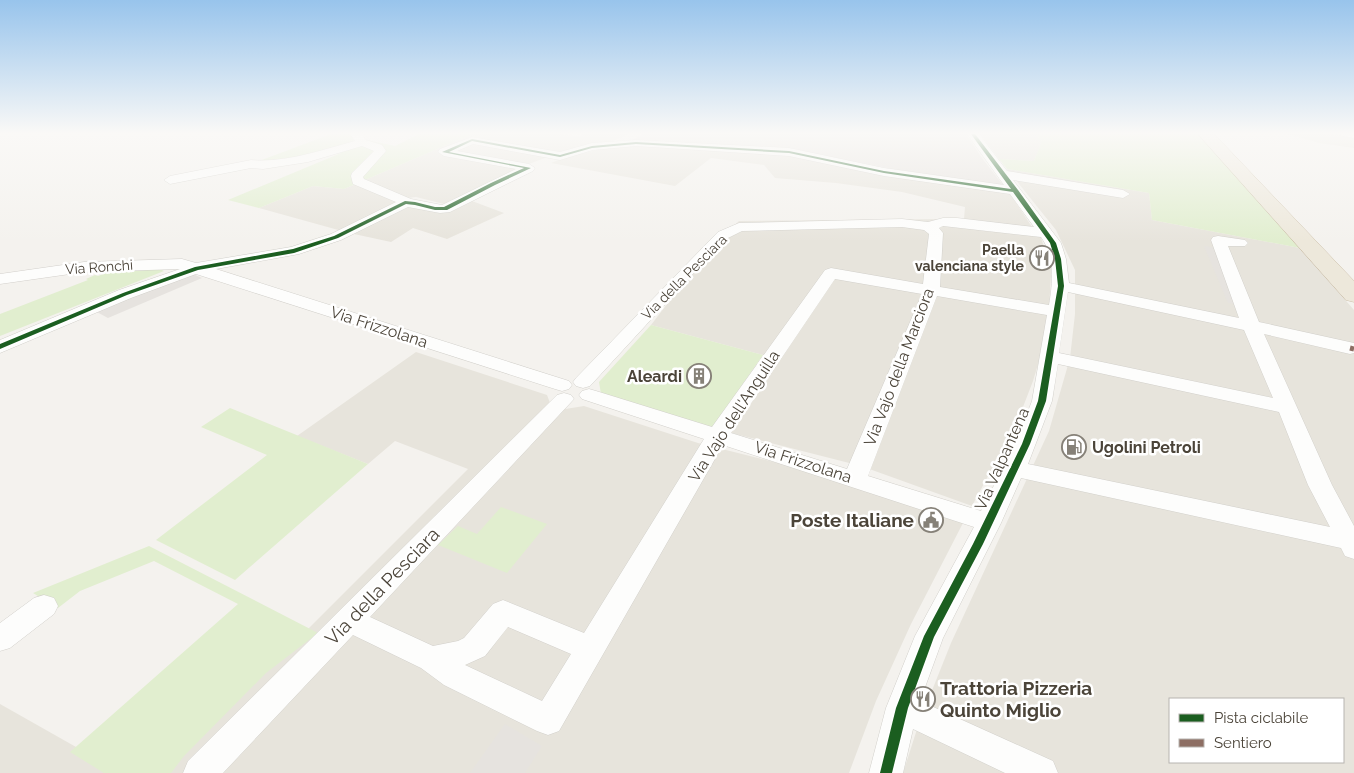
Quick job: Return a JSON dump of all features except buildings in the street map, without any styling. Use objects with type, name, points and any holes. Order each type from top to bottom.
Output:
[{"type":"highway","points":[[1239,170],[1354,295]]},
{"type":"street","points":[[170,180],[220,170]]},
{"type":"street","points":[[362,170],[357,176],[358,181],[409,203],[443,210],[523,170]]},
{"type":"street","points":[[875,170],[1016,191]]},
{"type":"street","name":"Via Valpantena","points":[[886,773],[902,708],[929,636],[988,523],[1026,444],[1042,401],[1051,357],[1062,286],[1058,259],[1053,243],[1016,191],[998,170]]},
{"type":"street","points":[[1001,174],[1123,194]]},
{"type":"street","points":[[0,347],[125,294],[197,268],[294,251],[336,237],[409,203]]},
{"type":"street","name":"Via della Pesciara","points":[[586,388],[709,248],[723,235],[739,227],[902,223],[928,226],[943,222],[957,222],[1046,233]]},
{"type":"street","name":"Via Vajo della Marciora","points":[[855,479],[932,291],[936,233],[928,226]]},
{"type":"street","points":[[1240,243],[1218,240],[1251,326],[1320,485],[1352,545]]},
{"type":"street","name":"Via Ronchi","points":[[0,278],[84,267],[171,263],[197,268]]},
{"type":"street","name":"Via Frizzolana","points":[[197,268],[563,392],[577,400],[586,388],[718,435],[988,523]]},
{"type":"street","name":"Via Vajo dell'Anguilla","points":[[348,620],[431,659],[455,675],[548,720],[718,435],[830,274],[932,291]]},
{"type":"street","points":[[1062,286],[1350,348]]},
{"type":"street","points":[[932,291],[1058,312]]},
{"type":"street","points":[[1051,357],[1287,407]]},
{"type":"street","name":"Via della Pesciara","points":[[200,773],[348,620],[563,392]]},
{"type":"street","points":[[1014,469],[1352,545]]},
{"type":"street","points":[[0,639],[44,606]]},
{"type":"street","points":[[477,686],[472,668],[472,658],[479,644],[503,612],[590,649]]},
{"type":"street","points":[[431,659],[461,655],[479,644]]},
{"type":"street","points":[[902,708],[1041,773]]},
{"type":"shaded area","points":[[388,170],[515,170],[448,203],[444,204],[416,197],[408,198],[342,231],[259,208],[313,186],[344,189]]},
{"type":"shaded area","points":[[589,170],[695,170],[675,186]]},
{"type":"shaded area","points":[[768,170],[887,170],[1008,191],[1032,227],[964,219],[965,207],[902,192],[836,183],[775,178]]},
{"type":"shaded area","points":[[900,170],[991,170],[1003,185]]},
{"type":"shaded area","points":[[1008,170],[1149,193],[1152,220],[1300,248],[1354,310],[1354,773],[903,773],[919,723],[951,643],[1049,431],[1070,358],[1075,314],[1075,270],[1056,230]]},
{"type":"shaded area","points":[[472,201],[504,213],[447,239],[413,228],[391,242],[354,234],[412,204],[456,208]]},
{"type":"shaded area","points":[[950,219],[948,226],[993,232],[994,229],[1040,235],[1051,267],[1049,309],[1042,351],[1033,381],[1018,420],[972,506],[861,466],[712,428],[763,355],[651,325],[713,244],[739,221]]},
{"type":"shaded area","points":[[1204,246],[1218,248],[1244,305],[1228,303]]},
{"type":"shaded area","points":[[186,271],[202,278],[108,318],[93,310]]},
{"type":"shaded area","points":[[416,352],[547,395],[553,411],[584,406],[698,443],[853,482],[963,523],[911,624],[876,701],[849,773],[164,773],[468,469],[395,441],[368,464],[297,436]]},
{"type":"shaded area","points":[[0,704],[122,773],[0,773]]},
{"type":"shaded area","points":[[505,724],[542,746],[525,773],[470,773]]},
{"type":"green space","points":[[300,170],[388,170],[344,189],[313,186],[259,208],[228,200]]},
{"type":"green space","points":[[1013,170],[1232,170],[1300,248],[1152,220],[1149,193]]},
{"type":"green space","points":[[152,265],[164,271],[0,336],[0,314],[88,280],[86,279],[95,275],[98,276],[126,266]]},
{"type":"green space","points":[[651,325],[763,355],[712,428],[601,394],[599,382]]},
{"type":"green space","points":[[230,408],[368,464],[235,580],[156,540],[267,455],[201,427]]},
{"type":"green space","points":[[501,507],[547,524],[507,573],[438,545],[458,526],[477,534]]},
{"type":"green space","points":[[149,546],[318,633],[266,673],[184,756],[171,773],[104,773],[70,752],[238,604],[154,561],[80,591],[58,608],[33,593]]},
{"type":"marked path","points":[[1350,348],[1354,349]]},
{"type":"cycle path","points":[[0,347],[125,294],[197,268],[294,251],[336,237],[405,203],[445,209],[524,170]]},
{"type":"cycle path","points":[[875,170],[1016,191]]},
{"type":"cycle path","points":[[886,773],[902,708],[929,636],[978,544],[1026,444],[1042,401],[1061,286],[1058,259],[1053,243],[999,170]]},
{"type":"place","name":"Paella valenciana style","points":[[1042,258]]},
{"type":"place","name":"Aleardi","points":[[699,376]]},
{"type":"place","name":"Ugolini Petroli","points":[[1074,447]]},
{"type":"place","name":"Poste Italiane","points":[[931,520]]},
{"type":"place","name":"Trattoria Pizzeria Quinto Miglio","points":[[923,699]]}]
